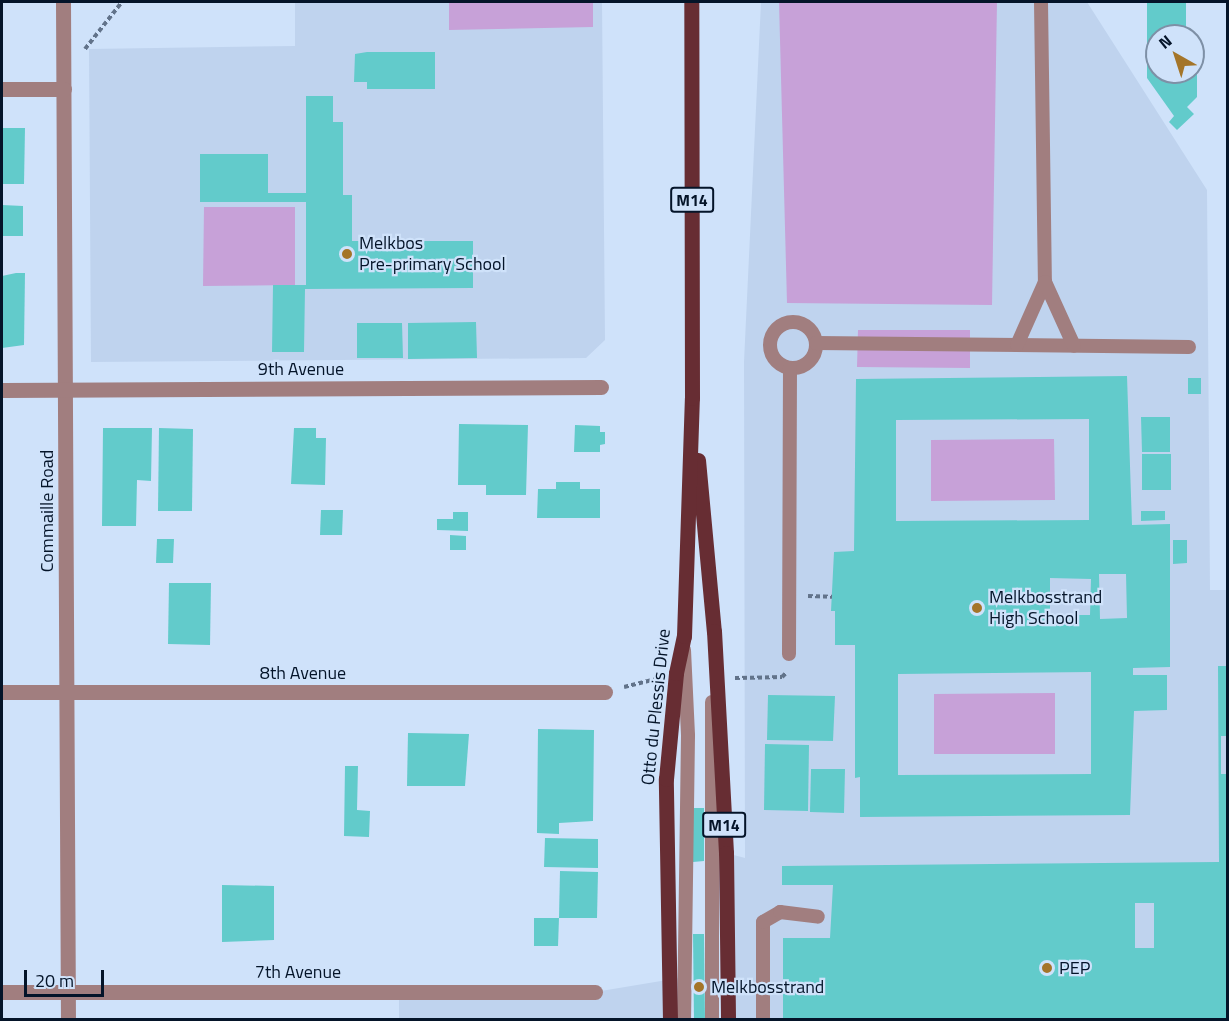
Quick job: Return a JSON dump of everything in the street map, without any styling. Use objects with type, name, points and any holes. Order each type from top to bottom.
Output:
[{"type":"main road","name":"Otto du Plessis Drive","points":[[670,1020],[666,779],[676,673],[684,636],[692,398],[691,2]]},
{"type":"main road","name":"Otto du Plessis Drive","points":[[692,398],[714,631],[726,853],[728,1020]]},
{"type":"street","name":"Commaille Road","points":[[63,2],[68,1020]]},
{"type":"street","points":[[2,89],[64,89]]},
{"type":"street","name":"9th Avenue","points":[[2,390],[601,387]]},
{"type":"street","name":"8th Avenue","points":[[2,693],[605,692]]},
{"type":"street","name":"7th Avenue","points":[[2,992],[595,992]]},
{"type":"lane","points":[[1017,345],[1044,282],[1041,2]]},
{"type":"lane","points":[[1044,282],[1074,346]]},
{"type":"lane","points":[[783,324],[805,324],[816,343],[808,363],[790,368],[776,362],[770,352],[774,331],[783,324]]},
{"type":"lane","points":[[816,343],[1189,347]]},
{"type":"lane","points":[[789,654],[790,368]]},
{"type":"lane","points":[[712,1020],[709,873],[714,631]]},
{"type":"lane","points":[[684,636],[688,736],[684,1020]]},
{"type":"lane","points":[[763,1020],[763,922],[780,912],[818,917]]},
{"type":"path","points":[[80,58],[91,38],[122,2]]},
{"type":"path","points":[[716,678],[782,676],[788,670],[789,654]]},
{"type":"path","points":[[605,692],[676,673]]},
{"type":"shaded area","name":"Melkbos Pre-primary School","points":[[295,2],[602,2],[605,340],[586,358],[91,362],[89,49],[295,46]]},
{"type":"shaded area","points":[[449,2],[593,2],[593,27],[449,30]]},
{"type":"shaded area","name":"Melkbosstrand High School","points":[[761,2],[1087,2],[1207,190],[1210,590],[1228,590],[1227,1019],[726,1020],[726,853],[745,858],[744,362]]},
{"type":"shaded area","points":[[779,2],[997,2],[992,305],[787,303]]},
{"type":"shaded area","points":[[204,207],[295,207],[295,285],[203,286]]},
{"type":"shaded area","points":[[858,330],[970,330],[970,368],[857,367]]},
{"type":"shaded area","points":[[1054,439],[1055,500],[931,501],[931,440]]},
{"type":"shaded area","points":[[1055,693],[1055,754],[934,754],[934,694]]},
{"type":"shaded area","points":[[679,978],[679,1019],[399,1020],[399,991],[595,992]]},
{"type":"building","points":[[1147,2],[1186,2],[1186,24],[1147,24]]},
{"type":"building","points":[[435,52],[435,89],[367,89],[367,82],[354,82],[355,54]]},
{"type":"building","points":[[1151,84],[1197,84],[1197,97],[1187,107],[1194,114],[1177,130],[1169,122],[1174,116]]},
{"type":"building","points":[[306,96],[333,96],[333,122],[343,122],[343,195],[352,195],[352,241],[473,241],[473,288],[305,289],[304,352],[272,352],[273,285],[306,285],[306,202],[200,202],[200,154],[268,154],[268,193],[306,193]]},
{"type":"building","points":[[2,128],[25,128],[24,184],[2,184]]},
{"type":"building","points":[[2,205],[23,206],[23,236],[2,236]]},
{"type":"building","points":[[25,273],[24,345],[2,348],[2,276]]},
{"type":"building","points":[[476,322],[477,358],[408,359],[408,323]]},
{"type":"building","points":[[357,323],[402,323],[403,358],[357,358]]},
{"type":"building","points":[[1127,376],[1132,525],[1170,524],[1170,667],[1133,668],[1133,675],[1167,675],[1167,710],[1134,711],[1130,815],[860,817],[860,777],[855,778],[855,645],[835,645],[835,611],[831,611],[834,552],[854,551],[856,379]],"holes":[[[1089,419],[1089,520],[896,521],[896,420]],[[1099,574],[1126,574],[1127,618],[1100,619]],[[1050,578],[1091,579],[1090,615],[1050,615]],[[1091,672],[1091,774],[898,775],[898,674]]]},
{"type":"building","points":[[1188,378],[1201,378],[1201,394],[1188,394]]},
{"type":"building","points":[[1141,417],[1170,417],[1170,452],[1142,452]]},
{"type":"building","points":[[459,424],[528,425],[526,495],[486,495],[486,485],[458,485]]},
{"type":"building","points":[[575,425],[600,426],[600,432],[605,432],[605,444],[600,445],[600,452],[574,452]]},
{"type":"building","points":[[103,428],[152,428],[151,481],[137,480],[136,526],[102,526]]},
{"type":"building","points":[[159,428],[193,429],[192,511],[158,511]]},
{"type":"building","points":[[294,428],[316,428],[316,438],[326,438],[325,485],[291,484]]},
{"type":"building","points":[[1142,454],[1171,454],[1171,490],[1142,490]]},
{"type":"building","points":[[556,482],[580,482],[580,489],[600,489],[600,518],[537,518],[538,489],[556,489]]},
{"type":"building","points":[[321,510],[343,510],[342,535],[320,535]]},
{"type":"building","points":[[1141,511],[1165,511],[1165,520],[1141,521]]},
{"type":"building","points":[[453,512],[468,512],[468,531],[437,530],[437,519],[453,519]]},
{"type":"building","points":[[450,535],[466,536],[466,550],[450,550]]},
{"type":"building","points":[[157,539],[174,539],[173,563],[156,563]]},
{"type":"building","points":[[1173,540],[1187,540],[1187,563],[1173,564]]},
{"type":"building","points":[[169,583],[211,583],[210,645],[168,644]]},
{"type":"building","points":[[1218,666],[1228,666],[1228,736],[1221,736],[1221,774],[1228,774],[1228,1020],[783,1020],[783,938],[830,938],[833,885],[782,885],[782,866],[1219,862]],"holes":[[[1135,903],[1154,903],[1154,948],[1135,948]]]},
{"type":"building","points":[[768,695],[835,696],[833,741],[767,740]]},
{"type":"building","points":[[538,729],[594,730],[593,821],[559,823],[559,834],[537,833]]},
{"type":"building","points":[[408,733],[469,734],[465,786],[407,786]]},
{"type":"building","points":[[765,744],[809,745],[808,811],[764,810]]},
{"type":"building","points":[[345,766],[358,766],[357,810],[370,811],[369,837],[344,836]]},
{"type":"building","points":[[811,769],[845,769],[844,813],[810,812]]},
{"type":"building","points":[[693,808],[704,808],[704,861],[693,862]]},
{"type":"building","points":[[545,838],[598,839],[598,868],[544,867]]},
{"type":"building","points":[[560,871],[598,872],[597,918],[559,918]]},
{"type":"building","points":[[222,885],[274,886],[274,940],[222,942]]},
{"type":"building","points":[[534,918],[559,918],[558,946],[534,946]]},
{"type":"building","points":[[693,934],[704,934],[705,1020],[694,1020]]},
{"type":"place","name":"Melkbos Pre-primary School","points":[[347,254]]},
{"type":"place","name":"Melkbosstrand High School","points":[[977,608]]},
{"type":"place","name":"PEP","points":[[1047,968]]},
{"type":"place","name":"Melkbosstrand","points":[[699,987]]}]
